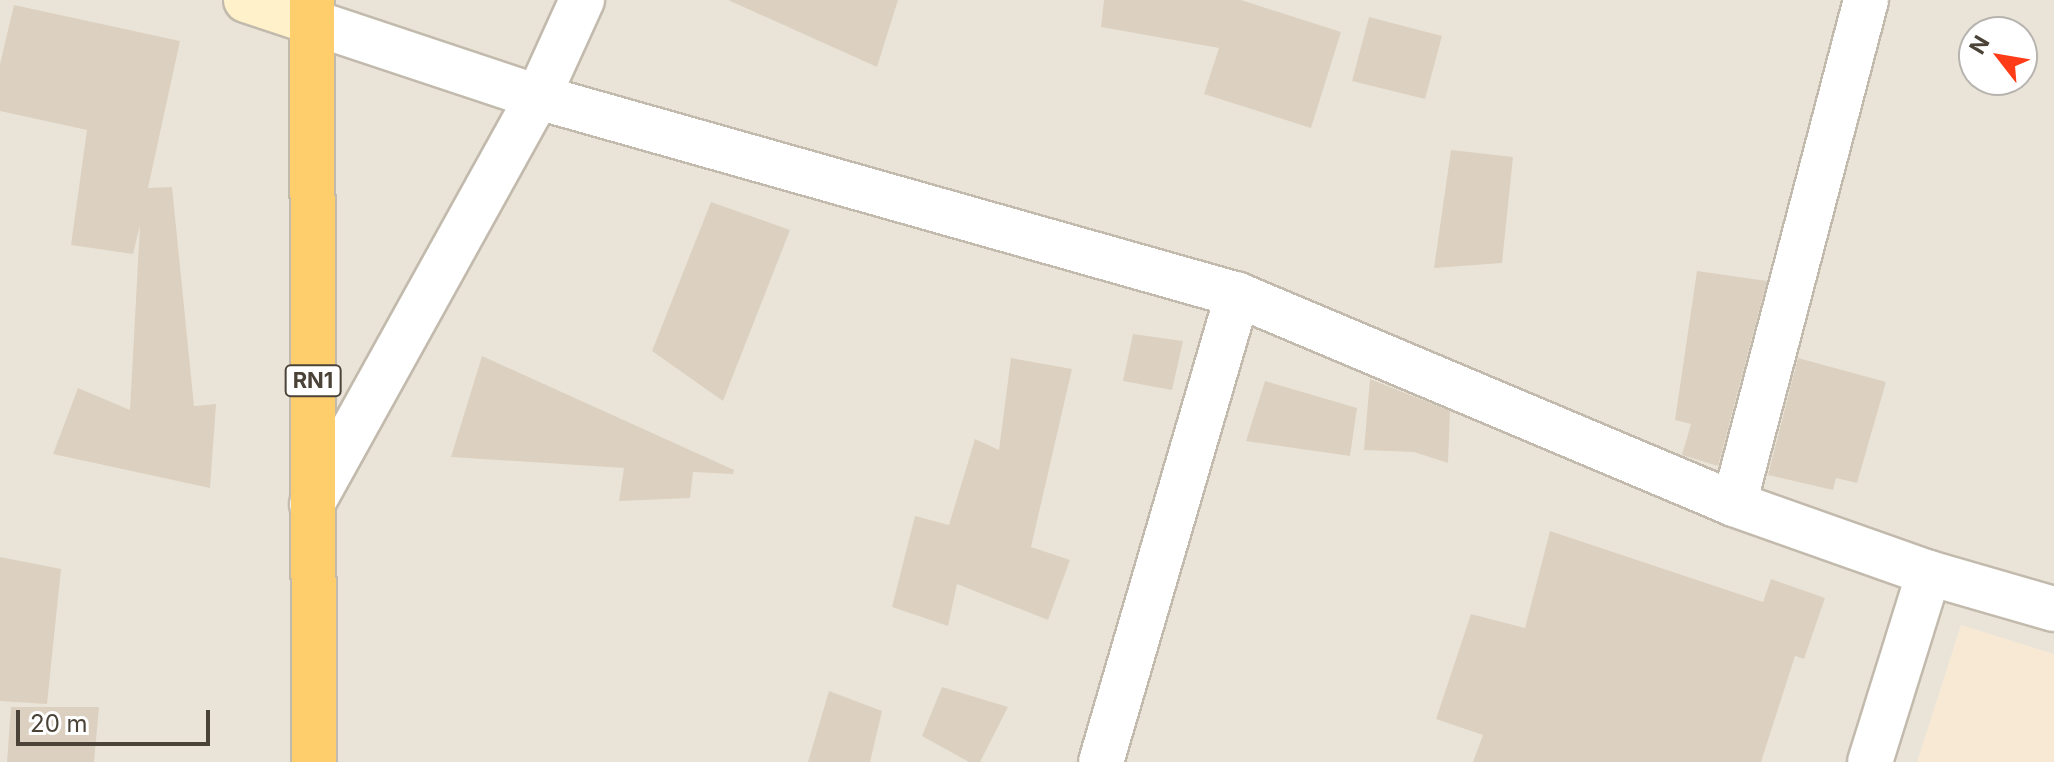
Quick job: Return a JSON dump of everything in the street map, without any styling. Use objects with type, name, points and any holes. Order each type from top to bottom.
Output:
[{"type":"highway","name":"RN1","points":[[312,11],[314,762]]},
{"type":"main road","points":[[246,0],[312,11]]},
{"type":"street","points":[[312,504],[538,97],[582,0]]},
{"type":"street","points":[[1734,504],[1866,0]]},
{"type":"street","points":[[312,11],[538,97],[1238,295],[1734,504],[1929,573],[2054,609]]},
{"type":"street","points":[[1101,762],[1238,295]]},
{"type":"street","points":[[1870,762],[1929,573]]},
{"type":"shaded area","points":[[0,0],[2054,0],[2054,762],[0,762]]},
{"type":"shaded area","points":[[1961,625],[2054,654],[2054,762],[1917,762]]},
{"type":"building","points":[[728,0],[898,0],[877,67]]},
{"type":"building","points":[[1104,0],[1241,0],[1341,32],[1311,128],[1204,94],[1219,48],[1101,27]]},
{"type":"building","points":[[14,5],[180,41],[148,188],[172,187],[194,406],[216,404],[210,488],[53,454],[78,388],[130,410],[140,225],[133,254],[71,245],[87,130],[0,111],[0,64]]},
{"type":"building","points":[[1369,17],[1442,36],[1425,99],[1352,81]]},
{"type":"building","points":[[1451,150],[1513,157],[1502,263],[1434,268]]},
{"type":"building","points":[[711,202],[790,230],[723,401],[652,351]]},
{"type":"building","points":[[1697,271],[1767,281],[1718,466],[1682,455],[1691,424],[1675,420]]},
{"type":"building","points":[[1133,334],[1183,341],[1172,390],[1123,381]]},
{"type":"building","points":[[482,356],[734,470],[733,474],[693,472],[690,498],[619,501],[624,468],[451,457]]},
{"type":"building","points":[[1011,358],[1072,369],[1031,547],[1070,560],[1048,620],[957,584],[948,626],[892,607],[915,516],[949,525],[975,439],[999,450]]},
{"type":"building","points":[[1798,358],[1886,382],[1857,483],[1836,478],[1833,490],[1768,475]]},
{"type":"building","points":[[1370,379],[1450,411],[1448,463],[1414,452],[1364,450]]},
{"type":"building","points":[[1265,381],[1357,408],[1350,456],[1246,441]]},
{"type":"building","points":[[1550,531],[1763,602],[1771,579],[1825,598],[1804,659],[1795,656],[1761,762],[1473,762],[1483,735],[1436,719],[1471,614],[1525,628]]},
{"type":"building","points":[[0,557],[61,569],[47,704],[0,701]]},
{"type":"building","points":[[942,687],[1008,707],[980,762],[969,762],[922,736]]},
{"type":"building","points":[[829,691],[882,711],[870,762],[808,762]]},
{"type":"building","points":[[11,707],[99,707],[94,762],[7,762]]}]
